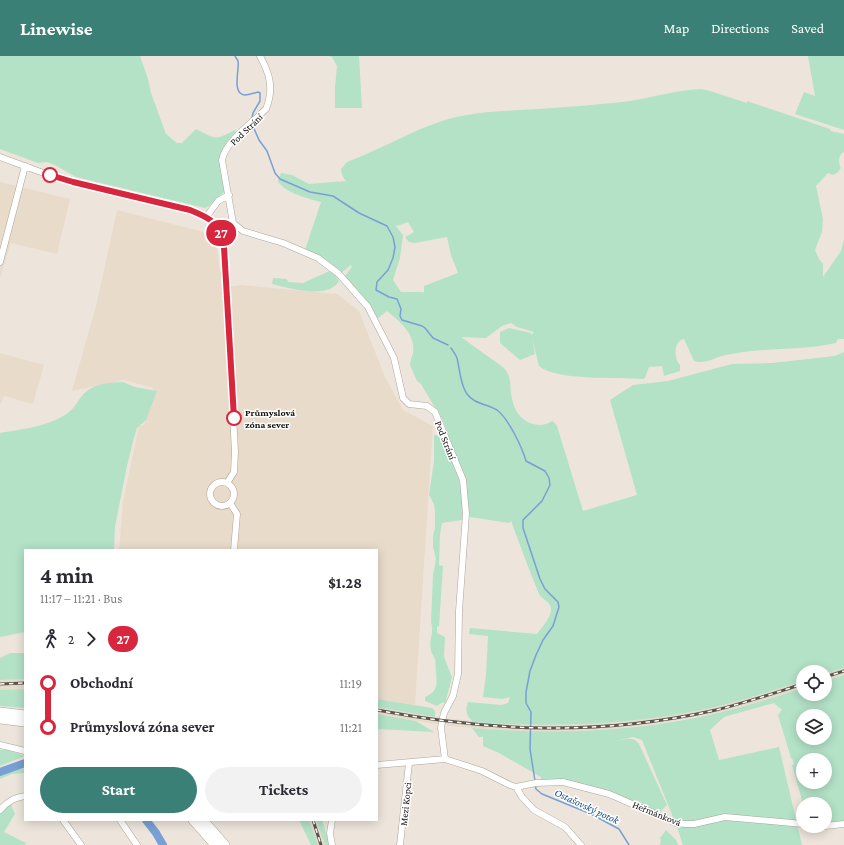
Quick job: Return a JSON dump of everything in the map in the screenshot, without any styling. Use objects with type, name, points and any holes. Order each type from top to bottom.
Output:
[{"type":"highway","points":[[0,712],[24,715]]},
{"type":"highway","points":[[0,719],[24,722]]},
{"type":"highway","points":[[194,821],[215,845]]},
{"type":"highway","points":[[204,821],[225,845]]},
{"type":"street","name":"Pod Strání","points":[[260,56],[271,84],[271,92],[266,109],[228,146],[222,160],[234,223],[243,231],[283,243],[318,258],[340,274],[368,307],[394,358],[403,398],[409,404],[427,406],[435,412],[463,480],[466,514],[459,610],[458,674],[453,696],[444,713],[441,728],[445,760]]},
{"type":"street","points":[[0,157],[73,182],[190,210],[207,216],[214,222],[223,239],[224,247],[235,452],[234,472],[227,483]]},
{"type":"street","points":[[0,262],[25,166]]},
{"type":"street","points":[[207,216],[218,201],[229,195]]},
{"type":"street","points":[[222,482],[227,483],[231,486],[234,494],[233,499],[230,503],[221,506],[217,505],[210,495],[213,487],[222,482]]},
{"type":"street","points":[[230,503],[237,514],[234,549]]},
{"type":"street","points":[[0,745],[24,750]]},
{"type":"street","points":[[378,765],[445,760],[482,771],[510,786],[516,787],[522,797],[534,810],[565,827],[581,845]]},
{"type":"street","name":"Mezi Kopci","points":[[400,845],[409,762]]},
{"type":"street","name":"Heřmánková","points":[[516,787],[536,783],[563,782],[609,794],[676,823],[685,824],[726,817],[796,823]]},
{"type":"street","points":[[0,810],[14,798],[24,796]]},
{"type":"street","points":[[64,821],[81,845]]},
{"type":"street","points":[[121,821],[137,845]]},
{"type":"street","points":[[332,821],[330,833],[332,845]]},
{"type":"street","points":[[832,825],[844,824]]},
{"type":"street","points":[[129,832],[132,845]]},
{"type":"shaded area","points":[[0,182],[70,199],[57,254],[11,243],[0,278]]},
{"type":"shaded area","points":[[117,210],[212,234],[215,238],[223,288],[241,285],[337,294],[359,311],[385,377],[403,410],[433,426],[415,705],[378,699],[378,549],[119,549],[123,501],[139,426],[144,425],[156,391],[153,390],[153,388],[124,380],[72,391],[97,302]]},
{"type":"shaded area","points":[[0,353],[44,365],[33,404],[4,396],[0,405]]},
{"type":"shaded area","points":[[844,668],[844,675],[832,679],[832,672]]},
{"type":"shaded area","points":[[24,679],[24,689],[0,690],[0,680]]},
{"type":"shaded area","points":[[796,683],[796,690],[717,713],[655,724],[603,730],[560,732],[507,731],[441,725],[378,714],[378,707],[442,718],[508,724],[560,725],[654,718],[716,706],[756,696]]},
{"type":"shaded area","points":[[309,821],[316,821],[325,845],[318,845]]},
{"type":"green space","points":[[0,56],[140,56],[151,93],[166,134],[177,143],[182,143],[196,129],[212,137],[223,136],[235,130],[236,132],[223,148],[220,160],[225,191],[205,208],[76,177],[47,162],[38,163],[0,149]]},
{"type":"green space","points":[[329,56],[359,56],[362,108],[335,108],[337,66],[332,57]]},
{"type":"green space","points":[[808,56],[844,56],[844,130],[795,114],[804,92],[815,96]]},
{"type":"green space","points":[[701,89],[710,91],[747,103],[747,101],[830,129],[831,131],[844,134],[844,152],[839,159],[841,168],[833,175],[828,173],[816,186],[823,219],[822,232],[815,250],[823,264],[823,277],[841,251],[844,239],[844,339],[838,339],[836,343],[753,351],[698,362],[694,361],[684,339],[680,340],[676,347],[676,355],[680,365],[680,371],[664,376],[662,366],[649,367],[645,378],[643,379],[573,376],[547,371],[539,366],[532,338],[535,354],[520,360],[500,343],[500,332],[509,328],[531,333],[531,335],[534,332],[517,327],[511,323],[502,326],[486,338],[461,337],[504,368],[507,372],[510,379],[513,403],[515,409],[521,417],[530,423],[543,425],[553,421],[557,426],[583,511],[637,495],[610,400],[633,385],[668,381],[732,364],[772,363],[835,356],[844,352],[844,668],[832,672],[832,665],[796,665],[796,683],[715,707],[655,718],[594,724],[564,725],[473,722],[467,713],[468,702],[501,705],[508,703],[510,697],[502,699],[483,697],[488,636],[469,634],[470,628],[537,634],[546,623],[551,613],[551,607],[539,594],[511,521],[509,523],[470,517],[454,452],[443,421],[421,384],[417,381],[410,365],[413,346],[410,334],[402,324],[387,311],[377,319],[344,277],[352,267],[351,265],[341,273],[331,264],[305,250],[321,202],[291,192],[278,181],[281,173],[292,175],[309,184],[345,181],[347,183],[342,175],[341,169],[347,162],[418,130],[442,121],[466,115],[623,102]],"holes":[[[408,222],[414,232],[405,237],[409,242],[415,243],[447,237],[451,255],[458,273],[424,286],[424,293],[401,292],[393,280],[400,258],[403,235],[395,225],[397,226]]]},
{"type":"green space","points":[[332,270],[339,281],[334,287],[326,290],[298,290],[272,284],[273,278],[287,279],[288,282],[303,283]]},
{"type":"green space","points":[[123,382],[135,387],[157,391],[146,420],[137,428],[134,438],[115,527],[114,549],[24,549],[24,632],[0,637],[0,433],[34,427],[58,419],[74,407],[85,392],[95,386]]},
{"type":"green space","points":[[434,435],[443,436],[458,476],[463,508],[462,520],[442,523],[440,534],[439,565],[443,566],[439,626],[437,627],[437,633],[445,637],[444,657],[452,677],[445,704],[443,702],[437,706],[425,701],[425,697],[429,695],[436,687],[437,680],[435,658],[430,647],[432,630],[433,575],[436,559],[433,547],[435,512],[434,504],[429,495],[434,461]]},
{"type":"green space","points":[[10,653],[24,653],[24,679],[0,680],[0,658]]},
{"type":"green space","points":[[844,675],[844,821],[832,822],[832,797],[801,797],[799,789],[832,789],[832,753],[796,753],[796,779],[792,765],[794,764],[793,760],[791,758],[778,715],[782,710],[774,703],[724,717],[710,730],[719,760],[779,747],[796,819],[796,833],[799,833],[802,845],[683,845],[642,740],[633,737],[615,741],[631,739],[639,744],[667,805],[659,813],[637,800],[634,801],[572,781],[559,779],[541,780],[541,777],[499,753],[483,746],[483,737],[479,737],[472,728],[565,731],[627,728],[688,719],[718,713],[796,690],[796,701],[832,701],[832,679]]},
{"type":"green space","points":[[24,689],[24,708],[0,706],[0,690]]},
{"type":"green space","points":[[378,699],[432,708],[435,711],[435,717],[378,707]]},
{"type":"green space","points":[[378,714],[416,721],[434,732],[378,729]]},
{"type":"green space","points":[[0,750],[7,750],[24,756],[24,756],[0,766]]},
{"type":"green space","points":[[24,768],[24,773],[12,774],[0,779],[0,775],[5,772]]},
{"type":"green space","points":[[10,802],[15,814],[4,832],[26,843],[25,845],[0,845],[0,813]]},
{"type":"green space","points":[[299,821],[309,821],[318,845],[311,845]]},
{"type":"green space","points":[[316,821],[322,821],[330,845],[325,845]]},
{"type":"green space","points":[[666,830],[676,840],[678,845],[660,845],[660,838]]},
{"type":"waterway","name":"Ostašovský potok","points":[[235,56],[238,61],[238,90],[241,94],[245,95],[258,92],[260,93],[260,101],[253,113],[252,118]]},
{"type":"waterway","name":"Ostašovský potok","points":[[252,124],[259,140],[267,151],[275,173],[280,179],[310,192],[333,196],[359,213],[387,226],[393,237],[395,247],[393,258],[388,270],[377,282],[376,290],[389,297],[397,299],[401,309],[400,316],[402,320],[422,326],[433,338],[448,345]]},
{"type":"waterway","name":"Ostašovský potok","points":[[451,348],[457,358],[462,381],[467,394],[473,400],[497,410],[506,419],[514,433],[526,461],[545,471],[549,478],[550,485],[542,501],[523,520],[523,528],[540,579],[545,589],[558,602],[559,607],[553,626],[543,640],[536,655],[530,671],[526,692],[526,703],[531,712],[530,749],[535,781]]},
{"type":"waterway","points":[[0,772],[24,763]]},
{"type":"waterway","name":"Ostašovský potok","points":[[535,785],[536,789],[542,794],[591,814],[619,829],[629,845]]},
{"type":"waterway","points":[[147,821],[163,845]]},
{"type":"railway","points":[[832,675],[844,671]]},
{"type":"railway","points":[[0,684],[24,683]]},
{"type":"railway","points":[[378,710],[463,723],[505,727],[588,727],[630,724],[716,710],[796,686]]},
{"type":"railway","points":[[313,821],[321,845]]},
{"type":"bus line","name":"27","points":[[50,175],[73,182],[190,210],[207,216],[214,222],[222,234],[224,247],[234,418]]},
{"type":"place","name":"Průmyslová zóna sever","points":[[234,418]]}]
